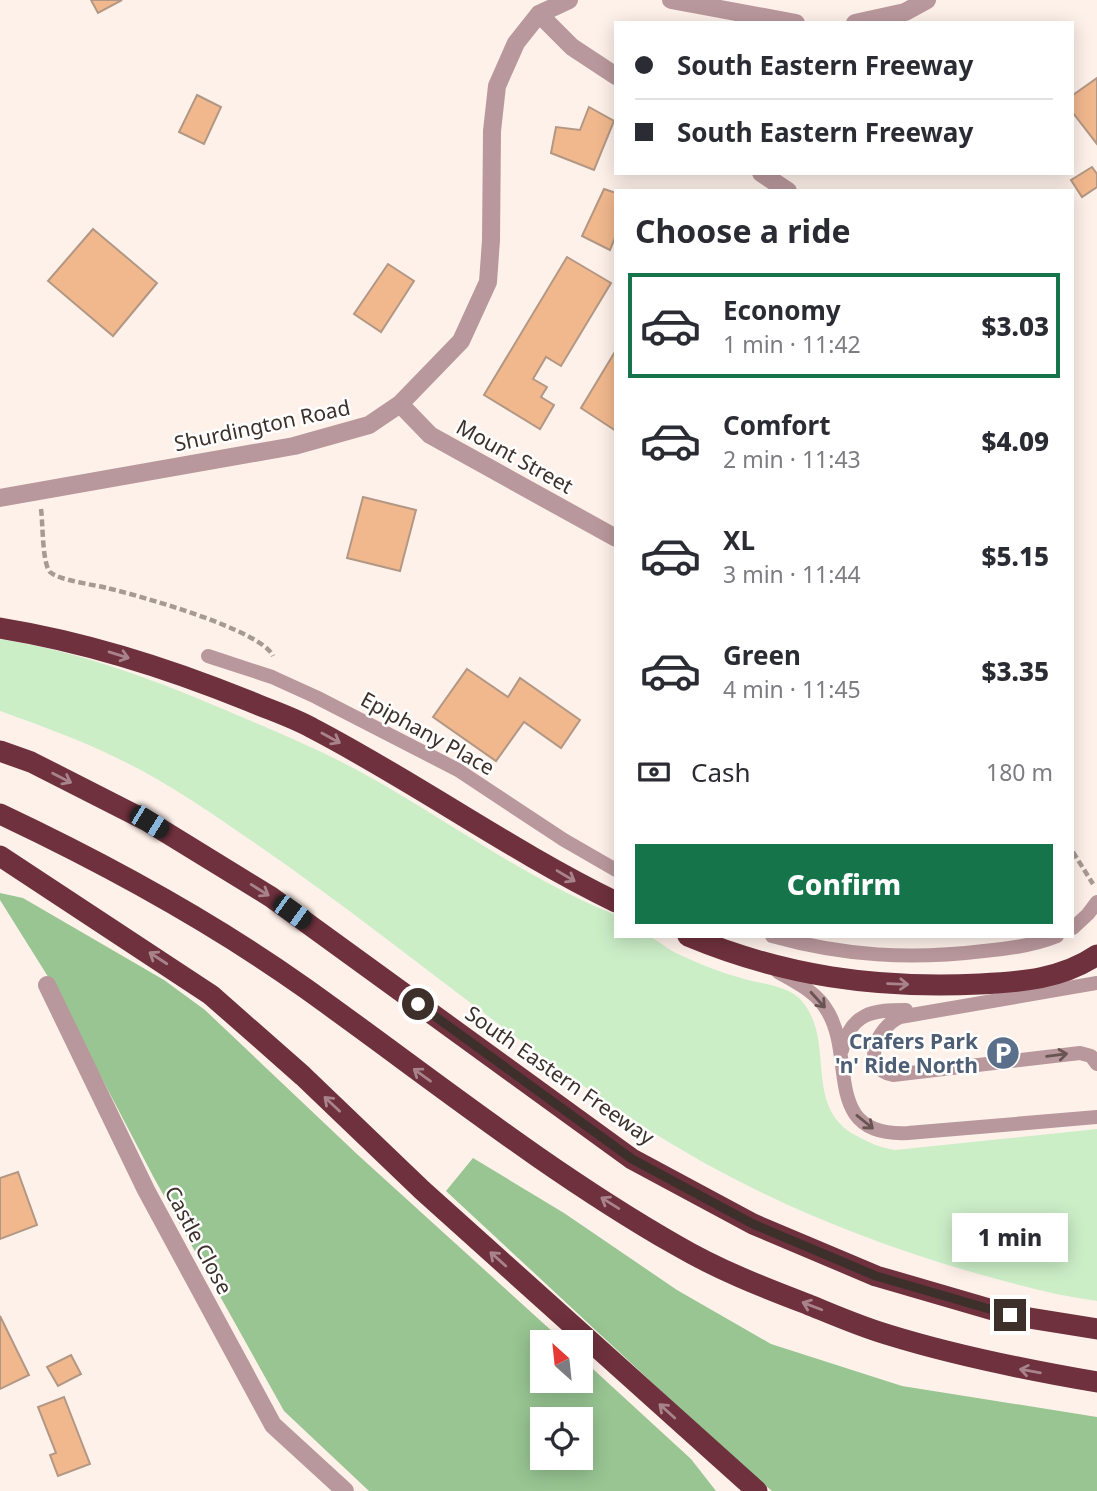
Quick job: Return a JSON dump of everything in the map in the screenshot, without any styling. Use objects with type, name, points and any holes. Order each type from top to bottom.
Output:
[{"type":"highway","points":[[0,628],[67,640],[186,676],[301,722],[391,772],[579,884],[614,901]]},
{"type":"highway","name":"South Eastern Freeway","points":[[0,751],[31,762],[149,822],[271,897],[632,1159],[753,1224],[876,1276],[1010,1315],[1097,1329]]},
{"type":"highway","points":[[0,814],[80,852],[195,915],[304,988],[566,1175],[676,1245],[758,1285],[888,1335],[1020,1369],[1097,1382]]},
{"type":"highway","points":[[0,856],[211,995],[303,1076],[422,1190],[757,1491]]},
{"type":"highway","points":[[693,938],[762,963],[831,978],[870,983],[1005,983],[1068,971],[1097,954]]},
{"type":"highway","points":[[718,1457],[735,1491]]},
{"type":"street","name":"Shurdington Road","points":[[0,498],[294,446],[369,425],[400,404],[461,341],[488,282],[492,131],[497,86],[516,43],[539,14],[569,0]]},
{"type":"street","points":[[671,0],[785,21]]},
{"type":"street","points":[[864,21],[905,12],[927,0]]},
{"type":"street","points":[[539,14],[572,47],[614,75]]},
{"type":"street","points":[[764,175],[785,189]]},
{"type":"street","name":"Mount Street","points":[[400,404],[430,435],[614,537]]},
{"type":"street","name":"Castle Close","points":[[47,985],[146,1190],[273,1425],[345,1491]]},
{"type":"lane","name":"Epiphany Place","points":[[208,656],[271,677],[316,697],[458,771],[564,840],[614,869]]},
{"type":"lane","points":[[1074,927],[1097,902]]},
{"type":"lane","points":[[781,938],[854,954],[890,957],[996,950],[1048,938]]},
{"type":"lane","points":[[762,963],[811,992],[824,1005],[835,1026],[845,1093],[850,1106],[870,1128],[887,1133],[1097,1117]]},
{"type":"lane","points":[[1097,982],[943,1007],[900,1017],[887,1024],[877,1037],[874,1049],[877,1062],[882,1070],[889,1074],[1080,1053],[1091,1056],[1097,1064]]},
{"type":"lane","points":[[841,1062],[848,1033],[856,1021],[868,1014],[943,1007]]},
{"type":"path","points":[[39,491],[46,564],[55,576],[140,596],[223,625],[271,651],[275,661],[271,677]]},
{"type":"path","points":[[1074,854],[1091,883],[1097,886]]},
{"type":"green space","points":[[0,639],[61,652],[121,670],[179,691],[342,762],[516,865],[614,914],[614,938],[652,938],[708,967],[781,988],[795,995],[811,1016],[817,1034],[824,1090],[829,1107],[839,1122],[855,1135],[884,1148],[895,1150],[1097,1129],[1097,1301],[1000,1280],[925,1258],[798,1210],[718,1170],[640,1124],[544,1058],[310,882],[194,802],[159,780],[108,754],[0,711]]},
{"type":"green space","points":[[0,893],[23,898],[164,980],[205,1010],[358,1155],[551,1330],[530,1330],[530,1393],[593,1393],[593,1369],[691,1459],[716,1491],[369,1491],[284,1411],[154,1178],[52,983],[0,900]]},
{"type":"green space","points":[[473,1158],[564,1213],[677,1290],[771,1344],[902,1386],[1097,1417],[1097,1491],[772,1491],[446,1191]]},
{"type":"building","points":[[91,0],[122,0],[98,13]]},
{"type":"building","points":[[1097,78],[1097,144],[1074,114],[1074,94]]},
{"type":"building","points":[[197,95],[221,107],[204,144],[179,132]]},
{"type":"building","points":[[589,107],[614,121],[594,170],[551,153],[556,127],[580,130]]},
{"type":"building","points":[[1092,167],[1097,174],[1097,187],[1082,197],[1071,180]]},
{"type":"building","points":[[604,189],[614,192],[614,240],[610,250],[582,236]]},
{"type":"building","points":[[93,229],[157,283],[113,336],[48,281]]},
{"type":"building","points":[[567,257],[611,283],[561,366],[546,357],[533,379],[547,387],[541,397],[554,405],[540,429],[484,395]]},
{"type":"building","points":[[388,264],[414,281],[381,332],[354,314]]},
{"type":"building","points":[[614,353],[614,430],[581,408]]},
{"type":"building","points":[[363,497],[416,510],[400,571],[347,558]]},
{"type":"building","points":[[467,669],[508,697],[520,678],[580,720],[561,748],[524,722],[496,761],[433,717]]},
{"type":"building","points":[[18,1172],[37,1225],[0,1239],[0,1178]]},
{"type":"building","points":[[0,1316],[29,1375],[0,1389]]},
{"type":"building","points":[[71,1355],[81,1374],[58,1386],[47,1367]]},
{"type":"building","points":[[64,1397],[90,1464],[58,1476],[50,1455],[56,1453],[38,1407]]},
{"type":"place","name":"Crafers Park 'n' Ride North","points":[[1003,1053]]},
{"type":"route","points":[[418,1004],[632,1159],[753,1224],[876,1276],[1010,1315]]}]
